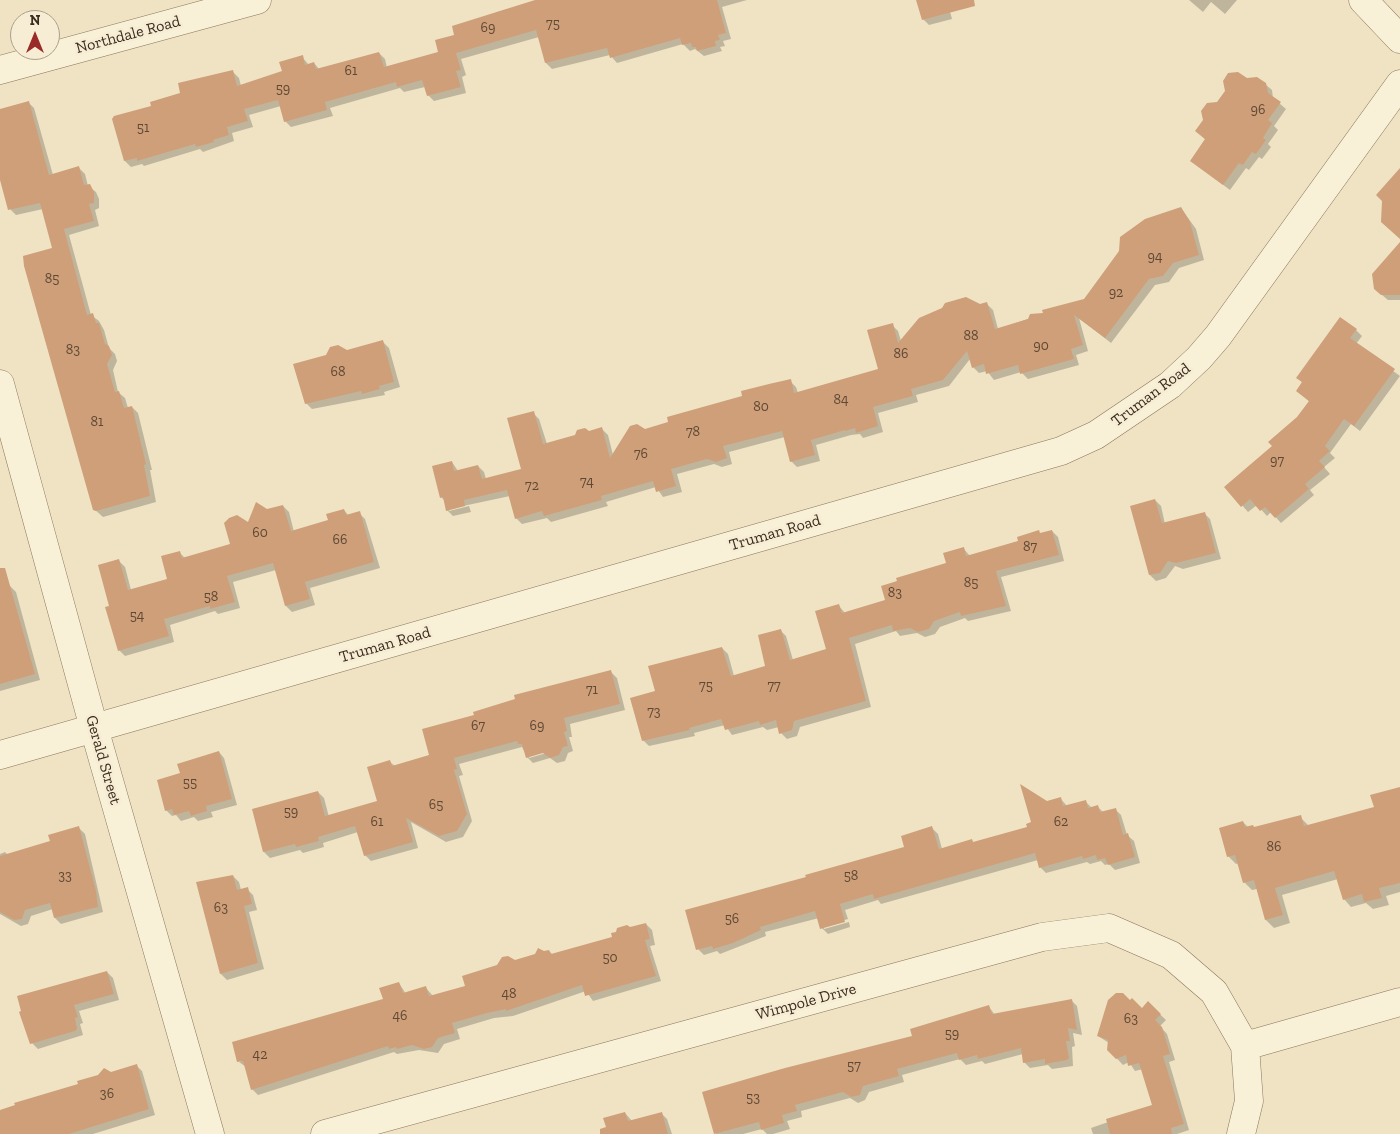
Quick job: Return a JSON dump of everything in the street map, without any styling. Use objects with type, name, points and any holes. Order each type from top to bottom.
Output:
[{"type":"street","name":"Northdale Road","points":[[0,70],[257,0]]},
{"type":"street","points":[[1363,0],[1400,39]]},
{"type":"street","name":"Truman Road","points":[[0,755],[1061,451],[1096,435],[1170,385],[1199,358],[1218,336],[1400,84]]},
{"type":"street","name":"Gerald Street","points":[[0,384],[94,728],[210,1134]]},
{"type":"street","name":"Wimpole Drive","points":[[325,1134],[1042,937],[1109,928],[1171,955],[1214,992],[1245,1046]]},
{"type":"street","points":[[1242,1134],[1249,1101],[1245,1046],[1400,1002]]},
{"type":"building","points":[[535,0],[717,0],[726,33],[718,35],[720,40],[715,41],[716,46],[697,51],[696,47],[692,47],[691,43],[682,45],[680,38],[610,58],[607,48],[545,63],[536,30],[456,53],[461,70],[456,71],[461,87],[427,96],[422,80],[397,87],[396,82],[325,102],[327,110],[284,122],[278,100],[244,109],[248,121],[227,127],[229,135],[213,140],[214,142],[196,147],[195,144],[137,161],[137,158],[124,161],[112,119],[114,116],[151,106],[150,102],[180,93],[178,83],[233,70],[237,86],[282,71],[279,62],[303,55],[305,65],[314,62],[316,69],[379,52],[384,67],[438,52],[435,40],[454,35],[452,26]]},
{"type":"building","points":[[916,0],[974,0],[975,6],[922,20]]},
{"type":"building","points":[[1238,72],[1247,78],[1257,77],[1266,83],[1268,93],[1281,102],[1268,120],[1272,123],[1263,138],[1266,140],[1256,154],[1252,152],[1243,165],[1239,163],[1223,185],[1190,161],[1205,139],[1195,131],[1203,120],[1201,111],[1207,103],[1217,102],[1225,91],[1223,81],[1228,73]]},
{"type":"building","points":[[29,101],[49,175],[79,166],[84,185],[90,184],[94,192],[94,203],[89,204],[94,221],[64,229],[87,315],[93,313],[96,323],[99,323],[105,344],[109,346],[112,355],[107,364],[115,392],[119,391],[124,408],[132,406],[146,464],[144,465],[150,496],[96,511],[93,510],[24,266],[23,256],[52,248],[40,203],[8,210],[0,180],[0,109]]},
{"type":"building","points":[[1400,168],[1400,239],[1381,222],[1382,201],[1376,195]]},
{"type":"building","points":[[1181,207],[1190,222],[1199,255],[1173,263],[1163,276],[1149,279],[1105,338],[1074,315],[1083,345],[1071,349],[1074,359],[1020,374],[1018,365],[986,374],[984,364],[972,368],[967,351],[943,380],[911,389],[913,396],[873,407],[878,426],[856,433],[855,428],[845,430],[811,440],[815,455],[790,462],[782,431],[723,446],[727,458],[716,462],[707,459],[671,469],[676,486],[656,492],[653,481],[601,496],[602,500],[544,516],[542,511],[515,519],[507,490],[464,500],[465,506],[446,511],[443,497],[440,498],[432,466],[452,461],[454,471],[478,465],[482,479],[521,469],[507,418],[534,411],[543,444],[575,435],[577,430],[585,428],[589,431],[602,427],[610,458],[630,426],[637,424],[645,429],[668,422],[667,417],[742,396],[741,391],[769,384],[791,379],[794,393],[878,369],[867,330],[893,323],[898,343],[919,318],[942,308],[945,303],[966,297],[980,304],[987,302],[995,329],[1028,319],[1030,314],[1043,313],[1042,310],[1084,299],[1119,251],[1120,237],[1145,219]]},
{"type":"building","points":[[1400,242],[1400,295],[1381,295],[1374,289],[1372,274]]},
{"type":"building","points":[[1340,317],[1357,329],[1350,338],[1395,369],[1354,426],[1344,419],[1325,446],[1330,451],[1319,461],[1325,467],[1305,484],[1309,489],[1275,518],[1265,507],[1260,511],[1250,499],[1241,507],[1224,487],[1272,446],[1268,442],[1297,417],[1309,401],[1296,391],[1302,382],[1296,378]]},
{"type":"building","points":[[383,340],[394,382],[379,386],[380,389],[362,394],[361,391],[305,404],[293,364],[326,355],[330,347],[338,345],[347,350]]},
{"type":"building","points":[[1155,499],[1162,523],[1205,512],[1216,553],[1176,563],[1168,561],[1160,573],[1149,575],[1130,506]]},
{"type":"building","points":[[256,502],[267,509],[283,505],[291,531],[328,520],[326,514],[344,509],[346,515],[360,511],[374,562],[305,582],[310,599],[285,606],[273,563],[227,576],[235,602],[210,609],[210,606],[164,619],[169,636],[118,651],[105,607],[109,606],[98,565],[119,559],[128,590],[167,579],[161,556],[180,551],[182,558],[230,544],[224,523],[229,518],[237,515],[248,522]]},
{"type":"building","points":[[1039,530],[1040,533],[1052,530],[1059,555],[996,571],[1006,606],[961,616],[960,612],[934,621],[929,629],[918,632],[910,628],[893,631],[892,625],[849,638],[866,701],[794,721],[792,730],[779,734],[776,720],[760,725],[759,721],[725,730],[721,719],[689,728],[690,730],[642,741],[630,698],[655,691],[648,666],[722,647],[731,676],[765,666],[758,635],[781,629],[790,660],[826,649],[815,611],[839,604],[842,613],[885,600],[881,586],[897,581],[896,578],[946,563],[943,553],[964,547],[966,556],[1018,541],[1017,537]]},
{"type":"building","points":[[0,568],[5,568],[35,674],[0,684]]},
{"type":"building","points":[[611,670],[620,704],[564,718],[567,731],[564,732],[568,746],[563,747],[559,755],[550,758],[543,753],[526,758],[522,744],[518,744],[517,741],[454,758],[457,769],[454,770],[467,814],[457,831],[439,836],[406,818],[413,842],[364,856],[355,826],[318,837],[319,841],[296,847],[295,844],[263,852],[252,809],[318,791],[325,816],[377,801],[367,767],[390,760],[392,766],[429,755],[422,729],[474,715],[473,712],[515,699],[514,695]]},
{"type":"building","points":[[219,751],[232,799],[206,806],[207,811],[191,816],[189,811],[174,815],[172,809],[165,811],[157,780],[180,773],[177,764]]},
{"type":"building","points":[[1020,784],[1047,801],[1061,797],[1063,806],[1086,800],[1088,808],[1098,805],[1100,812],[1116,808],[1123,835],[1128,833],[1135,857],[1108,865],[1105,858],[1097,860],[1096,855],[1083,859],[1082,856],[1039,868],[1035,853],[874,899],[873,894],[840,904],[845,922],[820,929],[815,911],[760,927],[761,930],[733,943],[713,949],[712,946],[696,950],[685,910],[806,877],[805,875],[904,847],[901,836],[932,826],[939,849],[972,839],[973,842],[1027,827],[1026,824],[1031,822]]},
{"type":"building","points":[[1400,787],[1400,883],[1379,888],[1382,898],[1364,902],[1362,894],[1343,900],[1334,871],[1275,888],[1283,915],[1265,920],[1254,880],[1243,883],[1235,855],[1227,857],[1219,828],[1243,821],[1245,827],[1253,825],[1254,827],[1301,815],[1304,826],[1374,807],[1370,795]]},
{"type":"building","points":[[79,826],[96,891],[98,907],[54,918],[50,903],[25,910],[22,919],[14,920],[0,912],[0,856],[50,841],[48,835]]},
{"type":"building","points":[[233,875],[237,890],[248,887],[252,904],[244,906],[258,963],[220,974],[196,882]]},
{"type":"building","points":[[646,923],[650,939],[645,940],[656,976],[585,996],[582,985],[506,1011],[506,1009],[487,1013],[452,1023],[455,1033],[438,1038],[432,1047],[424,1049],[412,1045],[389,1049],[388,1046],[251,1090],[243,1061],[237,1062],[232,1042],[383,999],[379,988],[399,982],[403,993],[426,986],[429,996],[465,986],[462,976],[497,965],[502,957],[508,956],[515,960],[535,954],[538,948],[544,951],[549,950],[551,954],[612,937],[611,933],[616,932],[617,928]]},
{"type":"building","points":[[107,971],[114,994],[74,1005],[78,1017],[75,1018],[77,1029],[75,1031],[30,1044],[19,1012],[21,1011],[17,996]]},
{"type":"building","points":[[1116,993],[1123,993],[1130,1000],[1132,998],[1142,1008],[1148,1001],[1161,1014],[1155,1020],[1162,1027],[1170,1054],[1163,1056],[1184,1124],[1171,1128],[1172,1134],[1110,1134],[1106,1119],[1152,1105],[1139,1063],[1128,1066],[1126,1055],[1116,1059],[1107,1050],[1108,1040],[1097,1036],[1108,1000]]},
{"type":"building","points":[[1072,999],[1077,1030],[1068,1028],[1070,1041],[1066,1041],[1069,1058],[1067,1060],[1045,1064],[1045,1059],[1023,1063],[1021,1048],[978,1059],[977,1055],[959,1060],[957,1053],[897,1069],[899,1076],[863,1086],[860,1095],[851,1097],[843,1092],[795,1105],[797,1111],[782,1115],[784,1123],[761,1130],[759,1122],[714,1134],[702,1092],[785,1068],[912,1036],[910,1029],[989,1005],[992,1014]]},
{"type":"building","points":[[137,1064],[149,1109],[69,1134],[0,1134],[0,1110],[15,1105],[14,1103],[78,1084],[77,1081],[98,1075],[104,1068],[111,1072]]},
{"type":"building","points":[[625,1112],[628,1121],[662,1112],[668,1134],[600,1134],[600,1129],[606,1127],[603,1118]]}]
